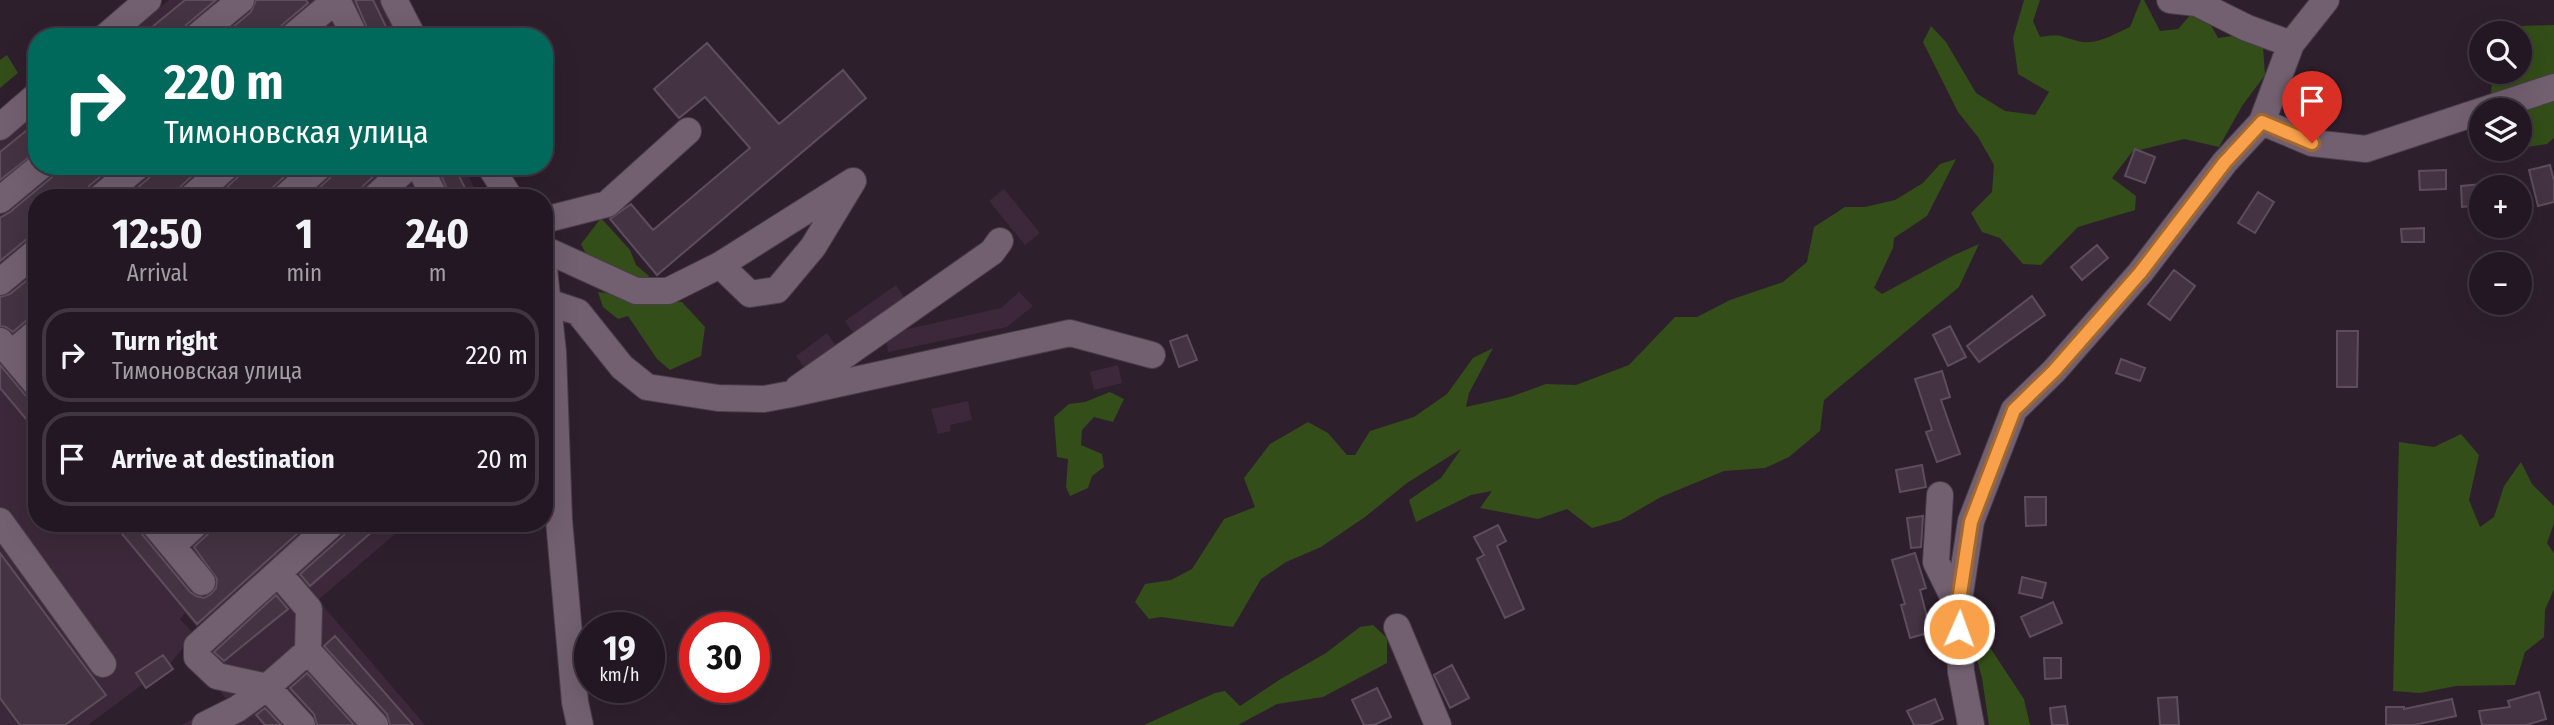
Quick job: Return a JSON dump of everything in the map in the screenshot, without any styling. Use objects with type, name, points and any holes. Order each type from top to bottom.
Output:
[{"type":"street","points":[[115,28],[148,0]]},
{"type":"street","points":[[208,28],[241,0]]},
{"type":"street","points":[[303,28],[337,0],[351,28]]},
{"type":"street","points":[[394,0],[408,28]]},
{"type":"street","points":[[2170,0],[2196,2],[2247,27],[2291,44]]},
{"type":"street","points":[[1971,725],[1961,672],[1958,607],[1971,522],[2014,410],[2054,371],[2140,273],[2225,162],[2262,122],[2291,44],[2326,0]]},
{"type":"street","points":[[2262,122],[2312,143],[2366,149],[2554,87]]},
{"type":"street","points":[[0,127],[28,103]]},
{"type":"street","points":[[553,218],[607,204],[688,131]]},
{"type":"street","points":[[0,200],[30,175]]},
{"type":"street","points":[[111,189],[127,175]]},
{"type":"street","points":[[201,189],[217,175]]},
{"type":"street","points":[[294,189],[310,175]]},
{"type":"street","points":[[384,189],[399,175]]},
{"type":"street","points":[[553,253],[636,291],[668,291],[720,265],[853,181],[813,247],[777,290],[750,294],[720,265]]},
{"type":"street","points":[[791,394],[814,375],[992,252],[1000,241]]},
{"type":"street","points":[[0,282],[28,259]]},
{"type":"street","points":[[553,305],[578,312],[622,367],[647,387],[718,398],[764,398],[791,394],[1070,333],[1152,355]]},
{"type":"street","points":[[28,337],[6,348],[28,374]]},
{"type":"street","points":[[553,352],[559,520],[575,702],[580,725]]},
{"type":"street","points":[[1940,495],[1936,562],[1958,607]]},
{"type":"street","points":[[0,521],[103,664]]},
{"type":"street","points":[[160,532],[202,582]]},
{"type":"street","points":[[172,547],[188,532]]},
{"type":"street","points":[[302,725],[267,687],[217,676],[197,657],[197,646],[323,532]]},
{"type":"street","points":[[278,573],[309,609],[308,651],[375,725]]},
{"type":"street","points":[[1397,627],[1438,725]]},
{"type":"street","points":[[205,725],[239,717],[267,687],[308,651]]},
{"type":"shaded area","points":[[169,0],[382,0],[396,28],[136,28]]},
{"type":"shaded area","points":[[28,117],[28,175],[468,175],[475,189],[28,189],[28,532],[397,532],[318,600],[425,725],[181,725],[228,701],[187,652],[203,635],[185,613],[180,619],[194,634],[170,664],[88,725],[0,725],[0,140]]},
{"type":"shaded area","points":[[1004,189],[1040,233],[1025,245],[989,201]]},
{"type":"shaded area","points":[[896,285],[906,300],[855,336],[845,321]]},
{"type":"shaded area","points":[[1019,292],[1033,306],[1007,327],[888,352],[886,334],[1001,308]]},
{"type":"shaded area","points":[[827,333],[837,347],[806,370],[796,356]]},
{"type":"shaded area","points":[[1118,365],[1122,383],[1094,390],[1090,372]]},
{"type":"shaded area","points":[[968,401],[972,420],[950,425],[951,431],[938,434],[931,409]]},
{"type":"green space","points":[[2024,0],[2040,0],[2033,21],[2040,37],[2060,36],[2084,42],[2105,38],[2130,27],[2141,0],[2144,0],[2160,31],[2178,29],[2195,10],[2208,20],[2218,38],[2245,34],[2263,47],[2265,75],[2242,106],[2219,147],[2184,139],[2132,152],[2112,178],[2136,196],[2135,210],[2078,227],[2041,265],[2023,264],[2000,238],[1982,232],[1971,213],[1992,192],[1994,165],[1978,137],[1958,112],[1923,42],[1931,26],[1946,42],[1976,93],[2005,111],[2035,115],[2049,92],[2018,74],[2013,38]]},
{"type":"green space","points":[[2554,25],[2554,138],[2547,144],[2532,146],[2532,98],[2490,98],[2492,84],[2532,84],[2532,26]]},
{"type":"green space","points":[[7,55],[18,73],[0,88],[0,60]]},
{"type":"green space","points":[[1956,159],[1927,216],[1894,238],[1893,248],[1874,288],[1882,294],[1979,244],[1959,287],[1824,400],[1820,431],[1789,457],[1765,468],[1724,471],[1661,497],[1621,520],[1592,528],[1567,509],[1538,519],[1480,508],[1492,491],[1471,495],[1416,522],[1409,500],[1441,478],[1461,449],[1407,483],[1365,517],[1321,547],[1286,562],[1261,579],[1233,627],[1161,617],[1149,619],[1135,602],[1145,584],[1171,580],[1192,569],[1224,519],[1255,507],[1244,478],[1270,444],[1308,422],[1328,433],[1347,455],[1355,455],[1370,431],[1414,417],[1447,394],[1473,358],[1493,348],[1469,393],[1466,407],[1510,397],[1546,384],[1576,385],[1629,365],[1675,317],[1697,317],[1730,300],[1783,282],[1807,262],[1814,227],[1845,207],[1865,207],[1895,200],[1923,183],[1940,164]]},
{"type":"green space","points":[[601,218],[630,250],[636,265],[649,276],[643,285],[588,258],[581,244]]},
{"type":"green space","points":[[598,292],[682,302],[705,327],[701,356],[670,370],[657,359],[628,316],[618,319],[603,307]]},
{"type":"green space","points":[[1110,392],[1124,399],[1113,422],[1094,417],[1082,430],[1081,445],[1102,454],[1104,467],[1092,476],[1088,488],[1070,496],[1066,487],[1068,459],[1057,457],[1054,417],[1069,404],[1085,402]]},
{"type":"green space","points":[[2461,434],[2479,455],[2469,500],[2480,527],[2494,517],[2504,486],[2521,462],[2532,484],[2554,506],[2554,523],[2547,543],[2554,553],[2554,589],[2545,610],[2544,637],[2525,652],[2515,685],[2456,686],[2420,693],[2393,691],[2399,442],[2434,447]]},
{"type":"green space","points":[[1373,625],[1387,638],[1387,663],[1323,697],[1277,704],[1238,725],[1144,725],[1225,691],[1240,706],[1326,653],[1360,627]]},
{"type":"green space","points":[[1974,649],[1991,649],[2024,699],[2030,725],[1989,725],[1982,678]]},
{"type":"building","points":[[185,0],[216,0],[185,28],[151,28]]},
{"type":"building","points":[[256,0],[306,0],[308,3],[281,28],[232,28],[251,12]]},
{"type":"building","points":[[355,0],[373,0],[387,28],[367,28]]},
{"type":"building","points":[[707,43],[779,124],[843,70],[866,98],[657,275],[610,219],[631,204],[653,230],[750,148],[705,97],[679,118],[654,89]]},
{"type":"building","points":[[28,129],[28,158],[0,180],[0,152]]},
{"type":"building","points":[[2135,149],[2155,157],[2145,183],[2125,176]]},
{"type":"building","points":[[2550,165],[2554,181],[2554,202],[2538,206],[2529,170]]},
{"type":"building","points":[[2446,170],[2446,189],[2420,190],[2419,171]]},
{"type":"building","points":[[53,175],[102,175],[88,189],[38,189]]},
{"type":"building","points":[[150,175],[193,175],[180,189],[136,189]]},
{"type":"building","points":[[286,175],[272,189],[225,189],[238,177]]},
{"type":"building","points":[[331,175],[375,175],[362,189],[318,189]]},
{"type":"building","points":[[441,175],[458,175],[466,189],[447,189]]},
{"type":"building","points":[[2469,185],[2469,206],[2462,207],[2461,186]]},
{"type":"building","points":[[2258,192],[2274,202],[2255,233],[2238,223]]},
{"type":"building","points":[[28,197],[28,239],[0,261],[0,218]]},
{"type":"building","points":[[2424,228],[2424,242],[2402,242],[2401,229]]},
{"type":"building","points":[[2097,245],[2108,258],[2082,280],[2071,267]]},
{"type":"building","points":[[2174,270],[2195,286],[2170,320],[2148,304]]},
{"type":"building","points":[[28,279],[28,320],[13,332],[0,326],[0,297],[10,294]]},
{"type":"building","points":[[2032,296],[2045,315],[1979,362],[1967,346]]},
{"type":"building","points":[[1950,326],[1966,357],[1948,366],[1933,335]]},
{"type":"building","points":[[2337,331],[2358,331],[2357,387],[2337,387]]},
{"type":"building","points":[[1187,335],[1197,360],[1179,367],[1170,341]]},
{"type":"building","points":[[2121,359],[2145,368],[2140,381],[2116,373]]},
{"type":"building","points":[[0,365],[28,396],[28,421],[0,388]]},
{"type":"building","points":[[1942,371],[1950,397],[1941,400],[1960,454],[1937,462],[1926,432],[1932,430],[1915,379]]},
{"type":"building","points":[[1922,465],[1926,487],[1900,492],[1896,470]]},
{"type":"building","points":[[2025,497],[2046,497],[2046,525],[2026,526]]},
{"type":"building","points":[[1923,516],[1921,547],[1911,548],[1907,518]]},
{"type":"building","points":[[1498,525],[1506,541],[1497,546],[1524,609],[1505,618],[1477,559],[1484,555],[1474,537]]},
{"type":"building","points":[[120,532],[141,532],[190,592],[204,598],[216,588],[217,579],[194,547],[209,532],[299,532],[197,624]]},
{"type":"building","points":[[345,532],[372,532],[310,586],[300,574]]},
{"type":"building","points":[[0,553],[106,695],[65,725],[20,725],[0,698]]},
{"type":"building","points":[[1915,553],[1926,588],[1920,590],[1931,632],[1910,638],[1901,605],[1905,604],[1892,560]]},
{"type":"building","points":[[2022,577],[2046,583],[2042,598],[2019,593]]},
{"type":"building","points":[[276,595],[288,609],[224,661],[214,652]]},
{"type":"building","points":[[2053,602],[2062,623],[2030,637],[2021,617]]},
{"type":"building","points":[[335,636],[413,725],[390,725],[387,714],[324,646]]},
{"type":"building","points":[[163,655],[173,669],[146,688],[136,673]]},
{"type":"building","points":[[2044,658],[2061,658],[2061,678],[2045,679]]},
{"type":"building","points":[[1452,665],[1469,698],[1450,708],[1434,675]]},
{"type":"building","points":[[307,673],[354,725],[317,725],[314,714],[290,688]]},
{"type":"building","points":[[1377,688],[1391,717],[1374,725],[1364,725],[1352,700]]},
{"type":"building","points":[[2539,692],[2546,719],[2526,725],[2482,725],[2479,711],[2510,707],[2508,701]]},
{"type":"building","points":[[2177,697],[2179,725],[2160,725],[2158,698]]},
{"type":"building","points":[[1935,699],[1943,719],[1929,725],[1914,725],[1907,711]]},
{"type":"building","points":[[2452,699],[2456,716],[2414,725],[2386,725],[2386,707],[2404,709]]},
{"type":"building","points":[[2065,706],[2068,725],[2052,725],[2050,708]]},
{"type":"building","points":[[265,708],[281,725],[265,725],[256,715]]},
{"type":"route","points":[[1959,629],[1958,607],[1971,522],[2014,410],[2054,371],[2140,273],[2225,162],[2262,122],[2312,143]]}]
